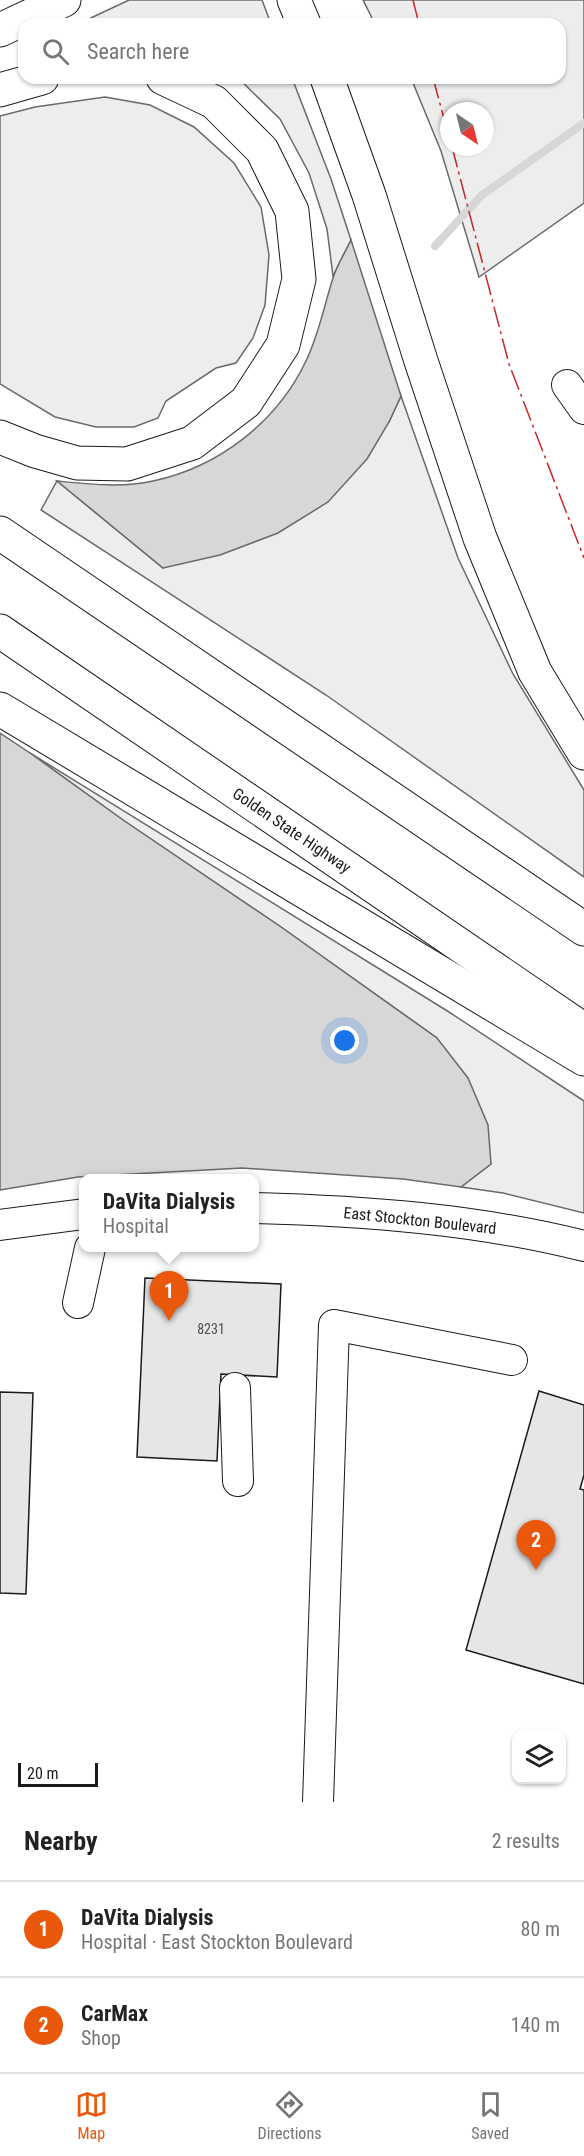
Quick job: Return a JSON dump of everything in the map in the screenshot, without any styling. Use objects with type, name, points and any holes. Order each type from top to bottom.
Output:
[{"type":"main road","points":[[26,18],[64,0]]},
{"type":"main road","points":[[294,0],[302,18]]},
{"type":"main road","points":[[0,30],[18,22]]},
{"type":"main road","points":[[0,90],[21,84]]},
{"type":"main road","points":[[0,437],[35,452],[77,463],[127,464],[160,454],[192,443],[246,402],[283,345],[299,279],[292,211],[262,150],[214,102],[176,84]]},
{"type":"main road","points":[[329,84],[369,195],[480,537],[535,672],[584,753]]},
{"type":"main road","points":[[0,533],[584,929]]},
{"type":"main road","name":"Golden State Highway","points":[[0,631],[584,1030]]},
{"type":"main road","points":[[0,709],[584,1059]]},
{"type":"street","name":"East Stockton Boulevard","points":[[259,1208],[393,1215],[477,1225],[584,1246]]},
{"type":"street","points":[[0,1225],[79,1215]]},
{"type":"street","points":[[78,1303],[89,1252]]},
{"type":"street","points":[[318,1802],[334,1325],[512,1360]]},
{"type":"street","points":[[235,1388],[238,1481]]},
{"type":"shaded area","points":[[129,0],[262,0],[269,18],[91,18]]},
{"type":"shaded area","points":[[363,0],[584,0],[584,203],[479,277],[443,156],[494,156],[494,102],[440,102],[440,149],[413,84],[566,84],[566,18],[372,18]]},
{"type":"shaded area","points":[[244,84],[294,84],[331,179],[351,240],[333,276],[327,229],[309,173],[280,119]]},
{"type":"shaded area","points":[[105,97],[150,105],[194,127],[234,163],[261,207],[269,255],[265,305],[253,338],[236,363],[216,368],[166,401],[158,418],[134,427],[96,427],[55,417],[0,384],[0,116],[35,107]]},
{"type":"shaded area","points":[[351,240],[401,396],[367,459],[328,502],[278,533],[220,555],[163,568],[57,481],[117,485],[153,481],[201,465],[243,439],[279,404],[306,361],[335,273]]},
{"type":"shaded area","points":[[401,396],[458,558],[513,674],[584,790],[584,877],[326,695],[41,510],[57,481],[163,568],[389,422]]},
{"type":"shaded area","points":[[0,733],[437,1038],[468,1078],[488,1125],[491,1164],[461,1187],[403,1179],[242,1168],[133,1174],[79,1174],[79,1177],[0,1190]]},
{"type":"shaded area","points":[[30,753],[449,1012],[584,1101],[584,1213],[503,1193],[461,1187],[491,1164],[437,1038]]},
{"type":"building","points":[[145,1278],[281,1284],[277,1377],[221,1374],[217,1461],[137,1457]]},
{"type":"building","points":[[539,1391],[584,1405],[584,1475],[580,1489],[584,1490],[584,1684],[466,1650]]},
{"type":"building","points":[[0,1392],[33,1393],[26,1594],[0,1593]]},
{"type":"waterway","points":[[435,246],[482,195],[584,123]]},
{"type":"power","points":[[413,0],[418,18]]},
{"type":"power","points":[[435,84],[440,104]]},
{"type":"power","points":[[454,156],[509,364],[584,558]]},
{"type":"place","name":"DaVita Dialysis","points":[[169,1321]]},
{"type":"place","name":"CarMax","points":[[536,1570]]}]
